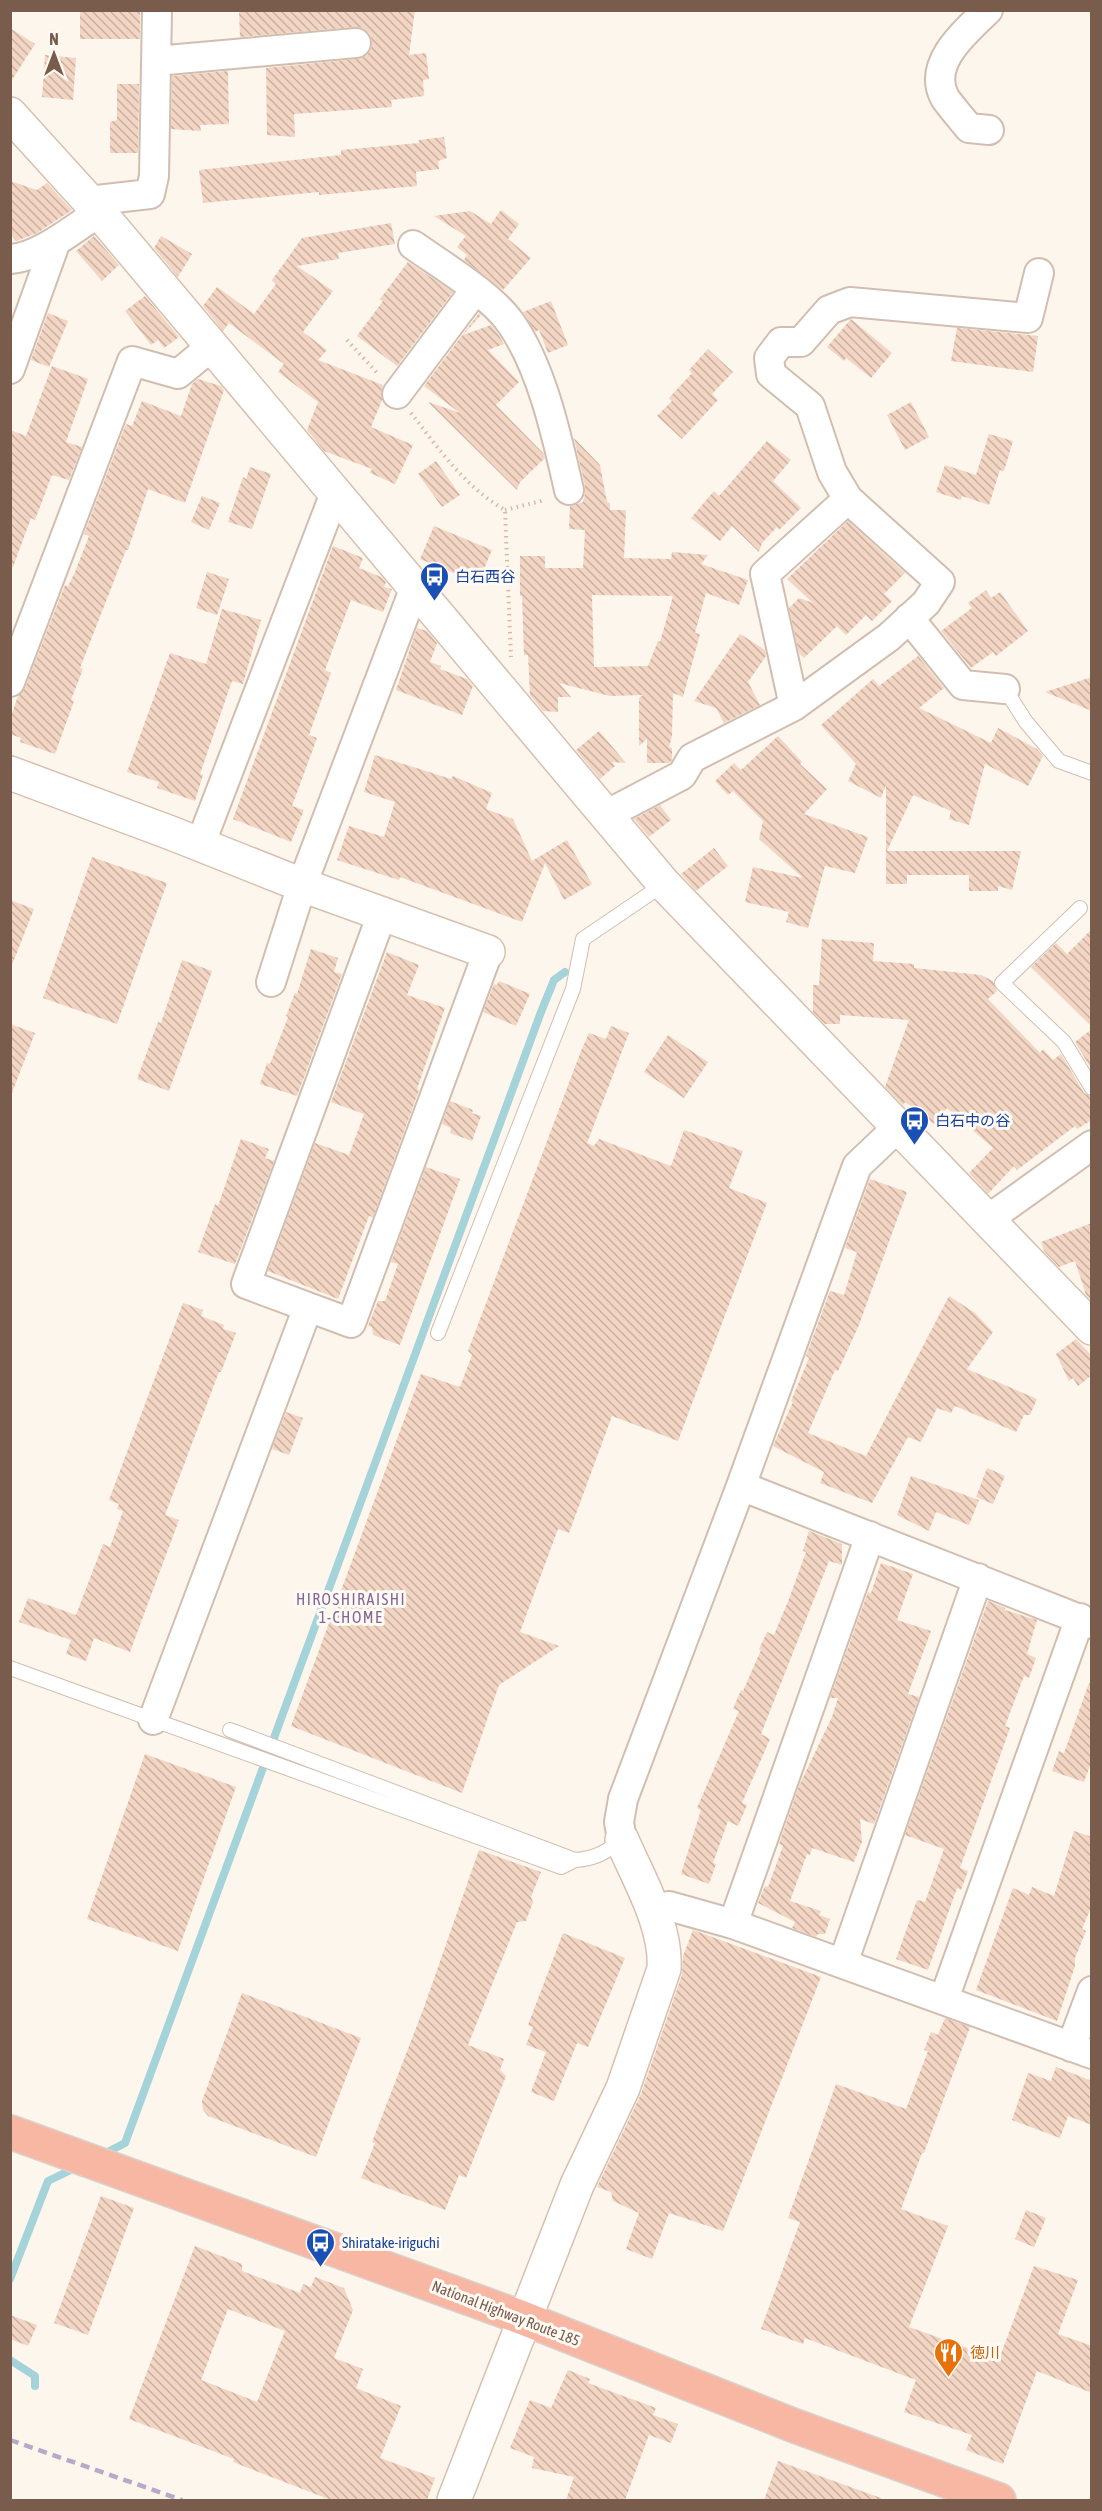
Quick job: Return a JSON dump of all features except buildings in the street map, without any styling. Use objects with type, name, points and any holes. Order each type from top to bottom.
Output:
[{"type":"highway","name":"National Highway Route 185","points":[[10,2132],[523,2318],[795,2426],[999,2500]]},
{"type":"street","points":[[10,259],[19,258],[56,241],[93,207],[150,194],[154,176],[157,10]]},
{"type":"street","points":[[988,10],[948,53],[940,78],[944,96],[969,128],[989,130]]},
{"type":"street","points":[[156,61],[356,43]]},
{"type":"street","points":[[10,114],[212,346],[664,884],[1092,1328]]},
{"type":"street","points":[[10,369],[56,241]]},
{"type":"street","points":[[412,245],[475,290],[509,321],[526,352],[552,418],[569,490]]},
{"type":"street","points":[[606,815],[682,775],[692,758],[794,706],[889,637],[926,603],[940,582],[848,499],[832,472],[810,406],[771,374],[770,358],[781,342],[801,342],[829,310],[850,302],[1029,318],[1039,273]]},
{"type":"street","points":[[397,394],[475,290]]},
{"type":"street","points":[[10,682],[132,361],[178,374],[212,346]]},
{"type":"street","points":[[200,846],[335,493]]},
{"type":"street","points":[[794,706],[765,574],[848,499]]},
{"type":"street","points":[[271,982],[302,885],[414,587]]},
{"type":"street","points":[[909,618],[963,685],[1005,689]]},
{"type":"street","points":[[10,773],[302,885],[488,952],[351,1323],[246,1284],[382,914]]},
{"type":"street","points":[[454,2500],[577,2184],[623,2088],[661,1981],[665,1957],[652,1910],[622,1840],[619,1822],[623,1799],[741,1486],[857,1166],[898,1127]]},
{"type":"street","points":[[987,1220],[1092,1145]]},
{"type":"street","points":[[153,1720],[308,1308]]},
{"type":"street","points":[[741,1486],[1086,1621],[944,1999]]},
{"type":"street","points":[[733,1924],[870,1536]]},
{"type":"street","points":[[843,1963],[978,1578]]},
{"type":"street","points":[[652,1910],[669,1906],[733,1924],[944,1999],[1081,2051],[1092,1991]]},
{"type":"lane","points":[[1005,689],[1026,722],[1059,761],[1092,773]]},
{"type":"lane","points":[[438,1333],[573,989],[583,939],[664,884]]},
{"type":"lane","points":[[1080,908],[1002,983],[1064,1042],[1092,1088]]},
{"type":"lane","points":[[10,1668],[561,1867],[575,1860]]},
{"type":"lane","points":[[230,1730],[575,1860],[590,1860],[605,1853],[622,1840]]},
{"type":"path","points":[[347,340],[397,394],[450,464],[491,502],[505,510],[564,494],[569,490]]},
{"type":"path","points":[[505,510],[511,658]]},
{"type":"waterway","points":[[102,2155],[125,2143],[541,1012],[554,980],[565,972]]},
{"type":"waterway","points":[[10,2279],[48,2181],[77,2167]]},
{"type":"waterway","points":[[10,2360],[35,2376],[35,2386]]},
{"type":"railway","points":[[10,2440],[182,2500]]},
{"type":"place","name":"白石西谷","points":[[434,602]]},
{"type":"place","name":"白石中の谷","points":[[914,1146]]},
{"type":"place","name":"Shiratake-iriguchi","points":[[321,2268]]},
{"type":"place","name":"徳川","points":[[949,2378]]},
{"type":"district","name":"HIROSHIRAISHI 1-CHOME","points":[[351,1608]]}]
